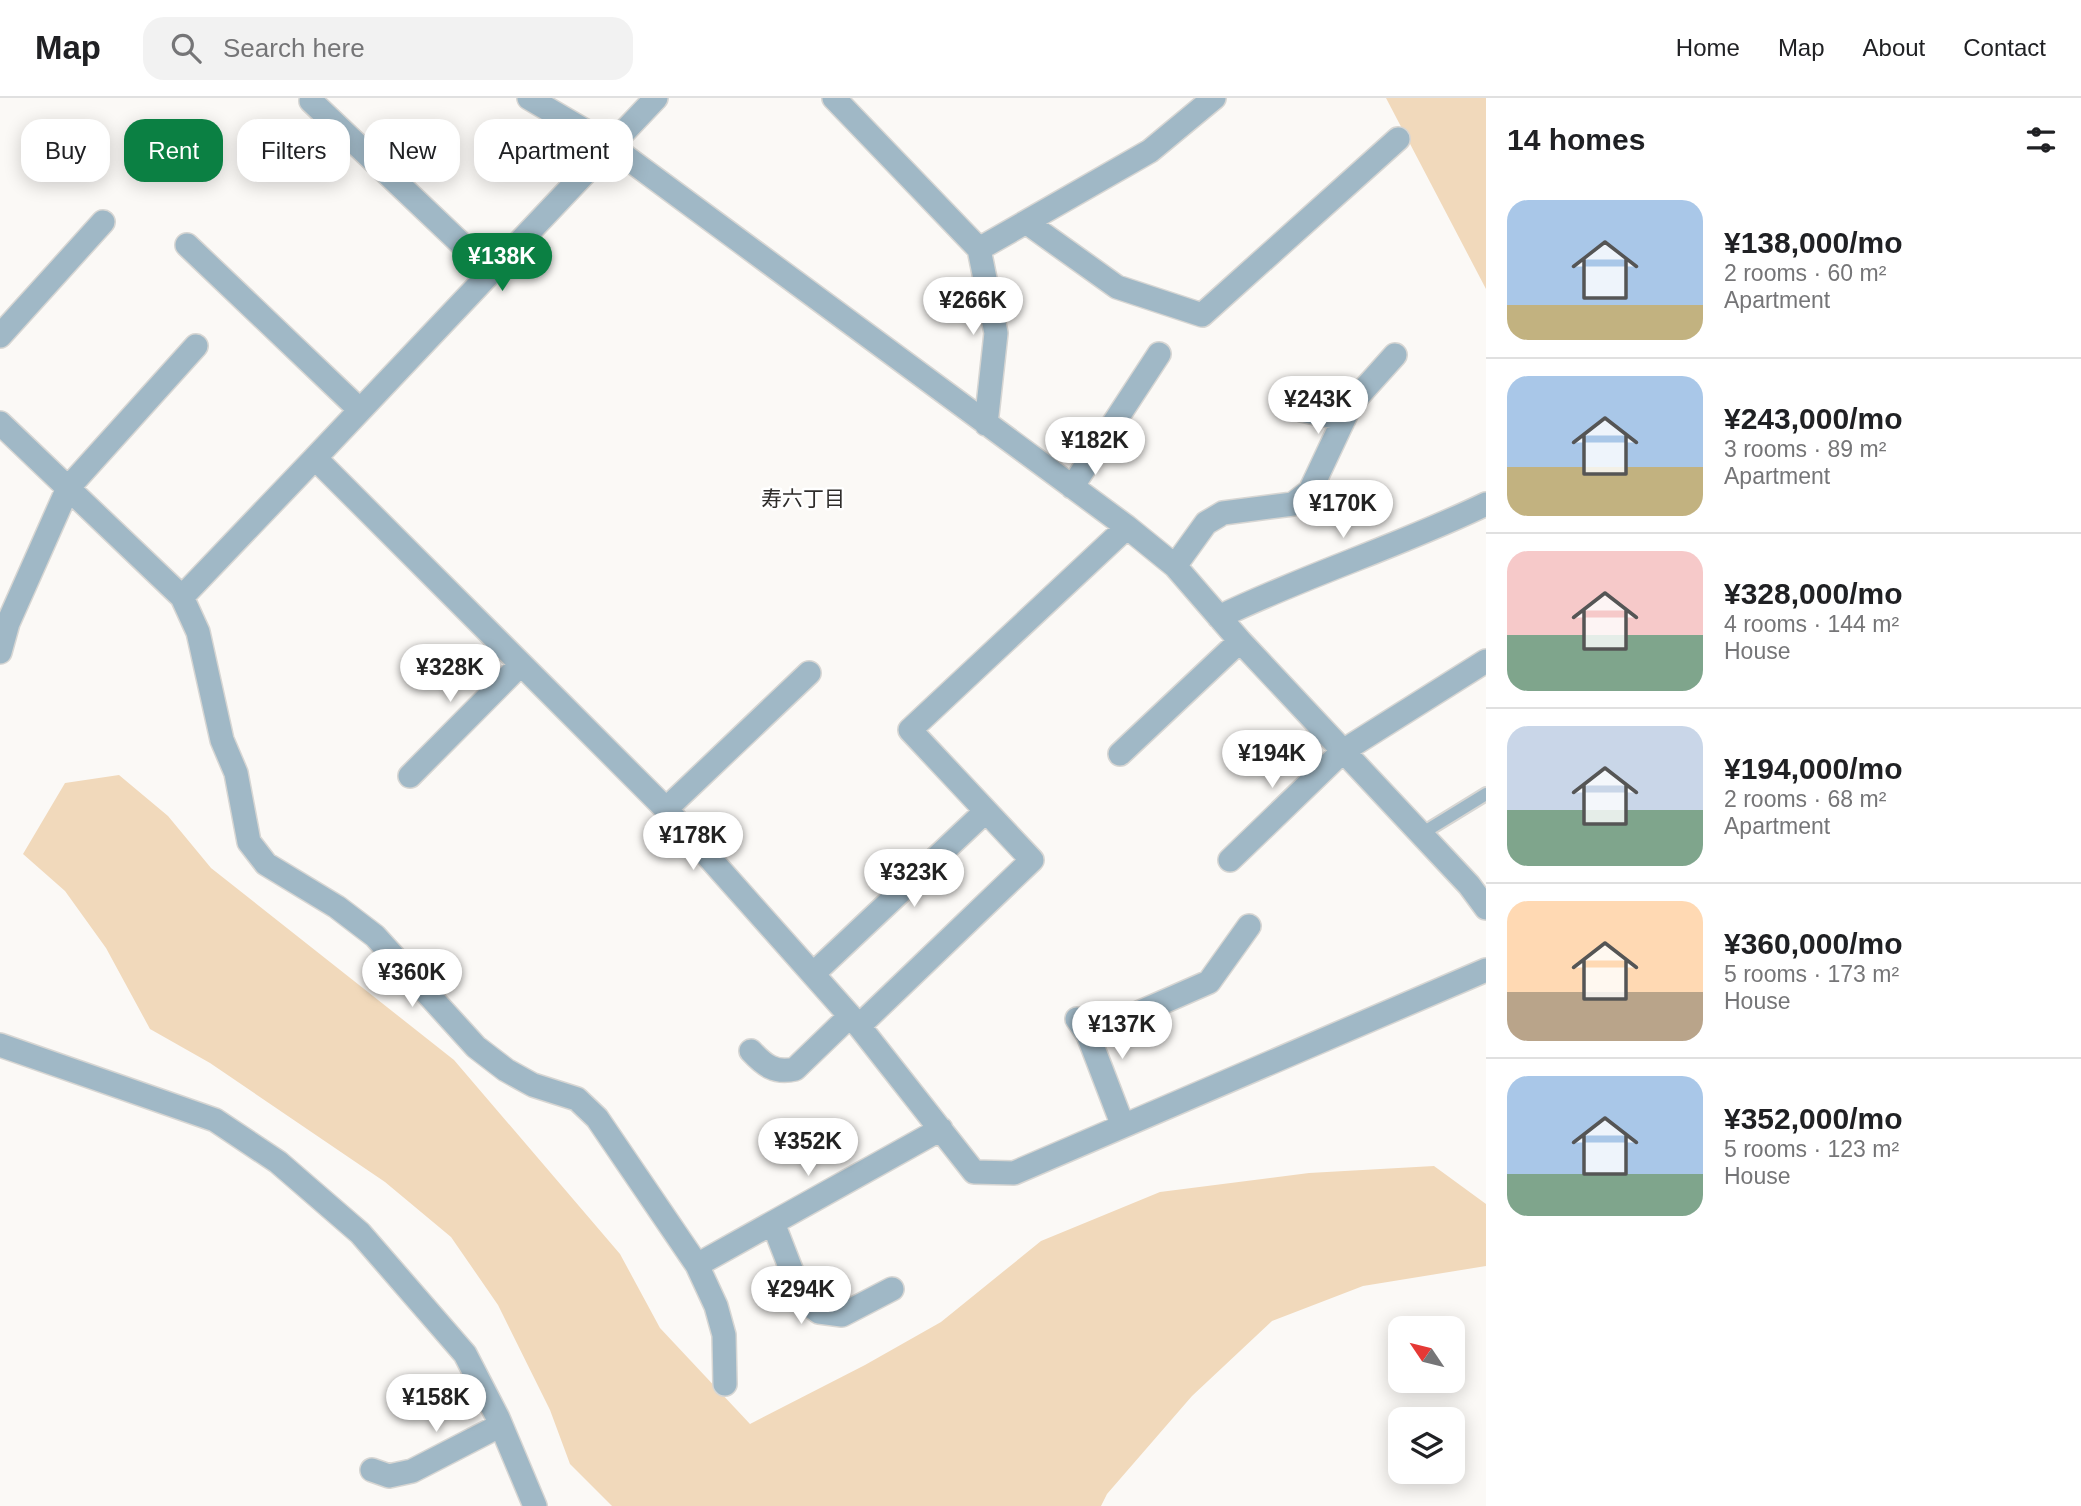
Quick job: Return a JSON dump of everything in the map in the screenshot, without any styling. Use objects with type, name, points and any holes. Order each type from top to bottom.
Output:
[{"type":"street","points":[[529,98],[565,119]]},
{"type":"street","points":[[633,123],[656,98]]},
{"type":"street","points":[[834,98],[979,249],[996,333],[986,424]]},
{"type":"street","points":[[979,249],[1150,150],[1214,98]]},
{"type":"street","points":[[311,101],[491,272]]},
{"type":"street","points":[[1026,222],[1117,287],[1202,315],[1398,139]]},
{"type":"street","points":[[633,162],[1127,527],[1175,566],[1240,640],[1469,886],[1486,908]]},
{"type":"street","points":[[182,597],[577,182]]},
{"type":"street","points":[[0,336],[103,222]]},
{"type":"street","points":[[187,245],[360,410]]},
{"type":"street","points":[[0,652],[4,619],[68,488],[196,346]]},
{"type":"street","points":[[1072,487],[1159,354]]},
{"type":"street","points":[[1175,566],[1206,523],[1223,513],[1293,504],[1310,491],[1351,404],[1395,355]]},
{"type":"street","points":[[1301,410],[1343,419]]},
{"type":"street","points":[[0,423],[182,597],[198,632],[222,740],[236,773],[249,842],[266,864],[337,908],[375,936],[476,1048],[506,1070],[533,1085],[577,1099],[597,1118],[697,1265],[716,1306],[724,1335],[724,1384]]},
{"type":"street","points":[[315,458],[666,809],[854,1021],[974,1172],[1014,1173],[1486,970]]},
{"type":"street","points":[[1219,617],[1276,590],[1447,523],[1486,504]]},
{"type":"street","points":[[751,1051],[765,1066],[783,1072],[795,1069],[854,1021],[1032,860],[910,730],[1127,527]]},
{"type":"street","points":[[1121,754],[1240,640]]},
{"type":"street","points":[[1230,860],[1343,751],[1486,661]]},
{"type":"street","points":[[410,776],[521,663]]},
{"type":"street","points":[[666,809],[809,673]]},
{"type":"street","points":[[813,974],[986,811]]},
{"type":"street","points":[[1123,1126],[1083,1027],[1209,982],[1249,926]]},
{"type":"street","points":[[0,1045],[215,1119],[278,1162],[359,1233],[465,1354],[501,1424],[535,1506]]},
{"type":"street","points":[[697,1265],[941,1129]]},
{"type":"street","points":[[773,1223],[803,1300],[819,1312],[842,1315],[892,1289]]},
{"type":"street","points":[[372,1470],[389,1476],[412,1471],[501,1424]]},
{"type":"lane","points":[[1421,834],[1486,794]]},
{"type":"shaded area","points":[[1386,98],[1486,98],[1486,289]]},
{"type":"shaded area","points":[[119,775],[168,816],[211,868],[454,1060],[620,1254],[660,1328],[750,1424],[865,1365],[941,1322],[1041,1241],[1160,1192],[1309,1173],[1434,1166],[1486,1204],[1486,1266],[1363,1286],[1272,1321],[1192,1396],[1107,1494],[1101,1506],[612,1506],[570,1464],[550,1410],[498,1305],[451,1237],[385,1182],[210,1063],[150,1029],[106,948],[65,891],[23,854],[65,783]]},
{"type":"district","name":"寿六丁目","points":[[803,499]]}]
